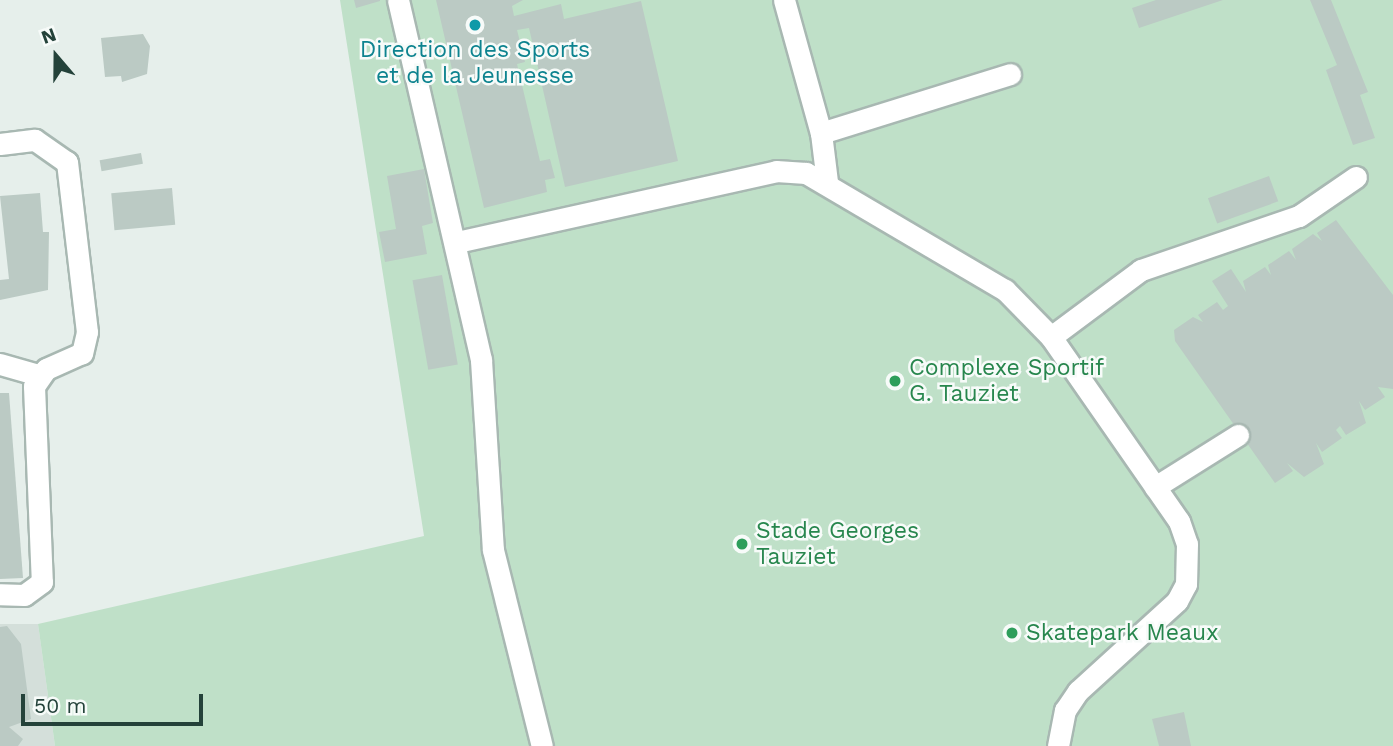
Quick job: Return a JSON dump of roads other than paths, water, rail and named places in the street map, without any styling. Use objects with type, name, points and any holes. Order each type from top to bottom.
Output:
[{"type":"street","points":[[398,0],[457,242],[481,360],[493,550],[541,746]]},
{"type":"street","points":[[784,0],[821,133],[827,182]]},
{"type":"street","points":[[821,133],[1010,74]]},
{"type":"street","points":[[0,144],[35,140],[66,162],[87,332],[82,353],[38,375],[0,364]]},
{"type":"street","points":[[457,242],[776,171],[827,182],[1005,290],[1051,337],[1155,487],[1187,544],[1186,584],[1177,601],[1071,700],[1058,746]]},
{"type":"street","points":[[1051,337],[1141,270],[1298,215],[1356,177]]},
{"type":"street","points":[[0,594],[24,595],[42,582],[38,375]]},
{"type":"street","points":[[1155,487],[1238,435]]},
{"type":"place","name":"Direction des Sports et de la Jeunesse","points":[[475,25]]},
{"type":"place","name":"Complexe Sportif G. Tauziet","points":[[895,381]]},
{"type":"place","name":"Stade Georges Tauziet","points":[[742,544]]},
{"type":"place","name":"Skatepark Meaux","points":[[1012,633]]}]
